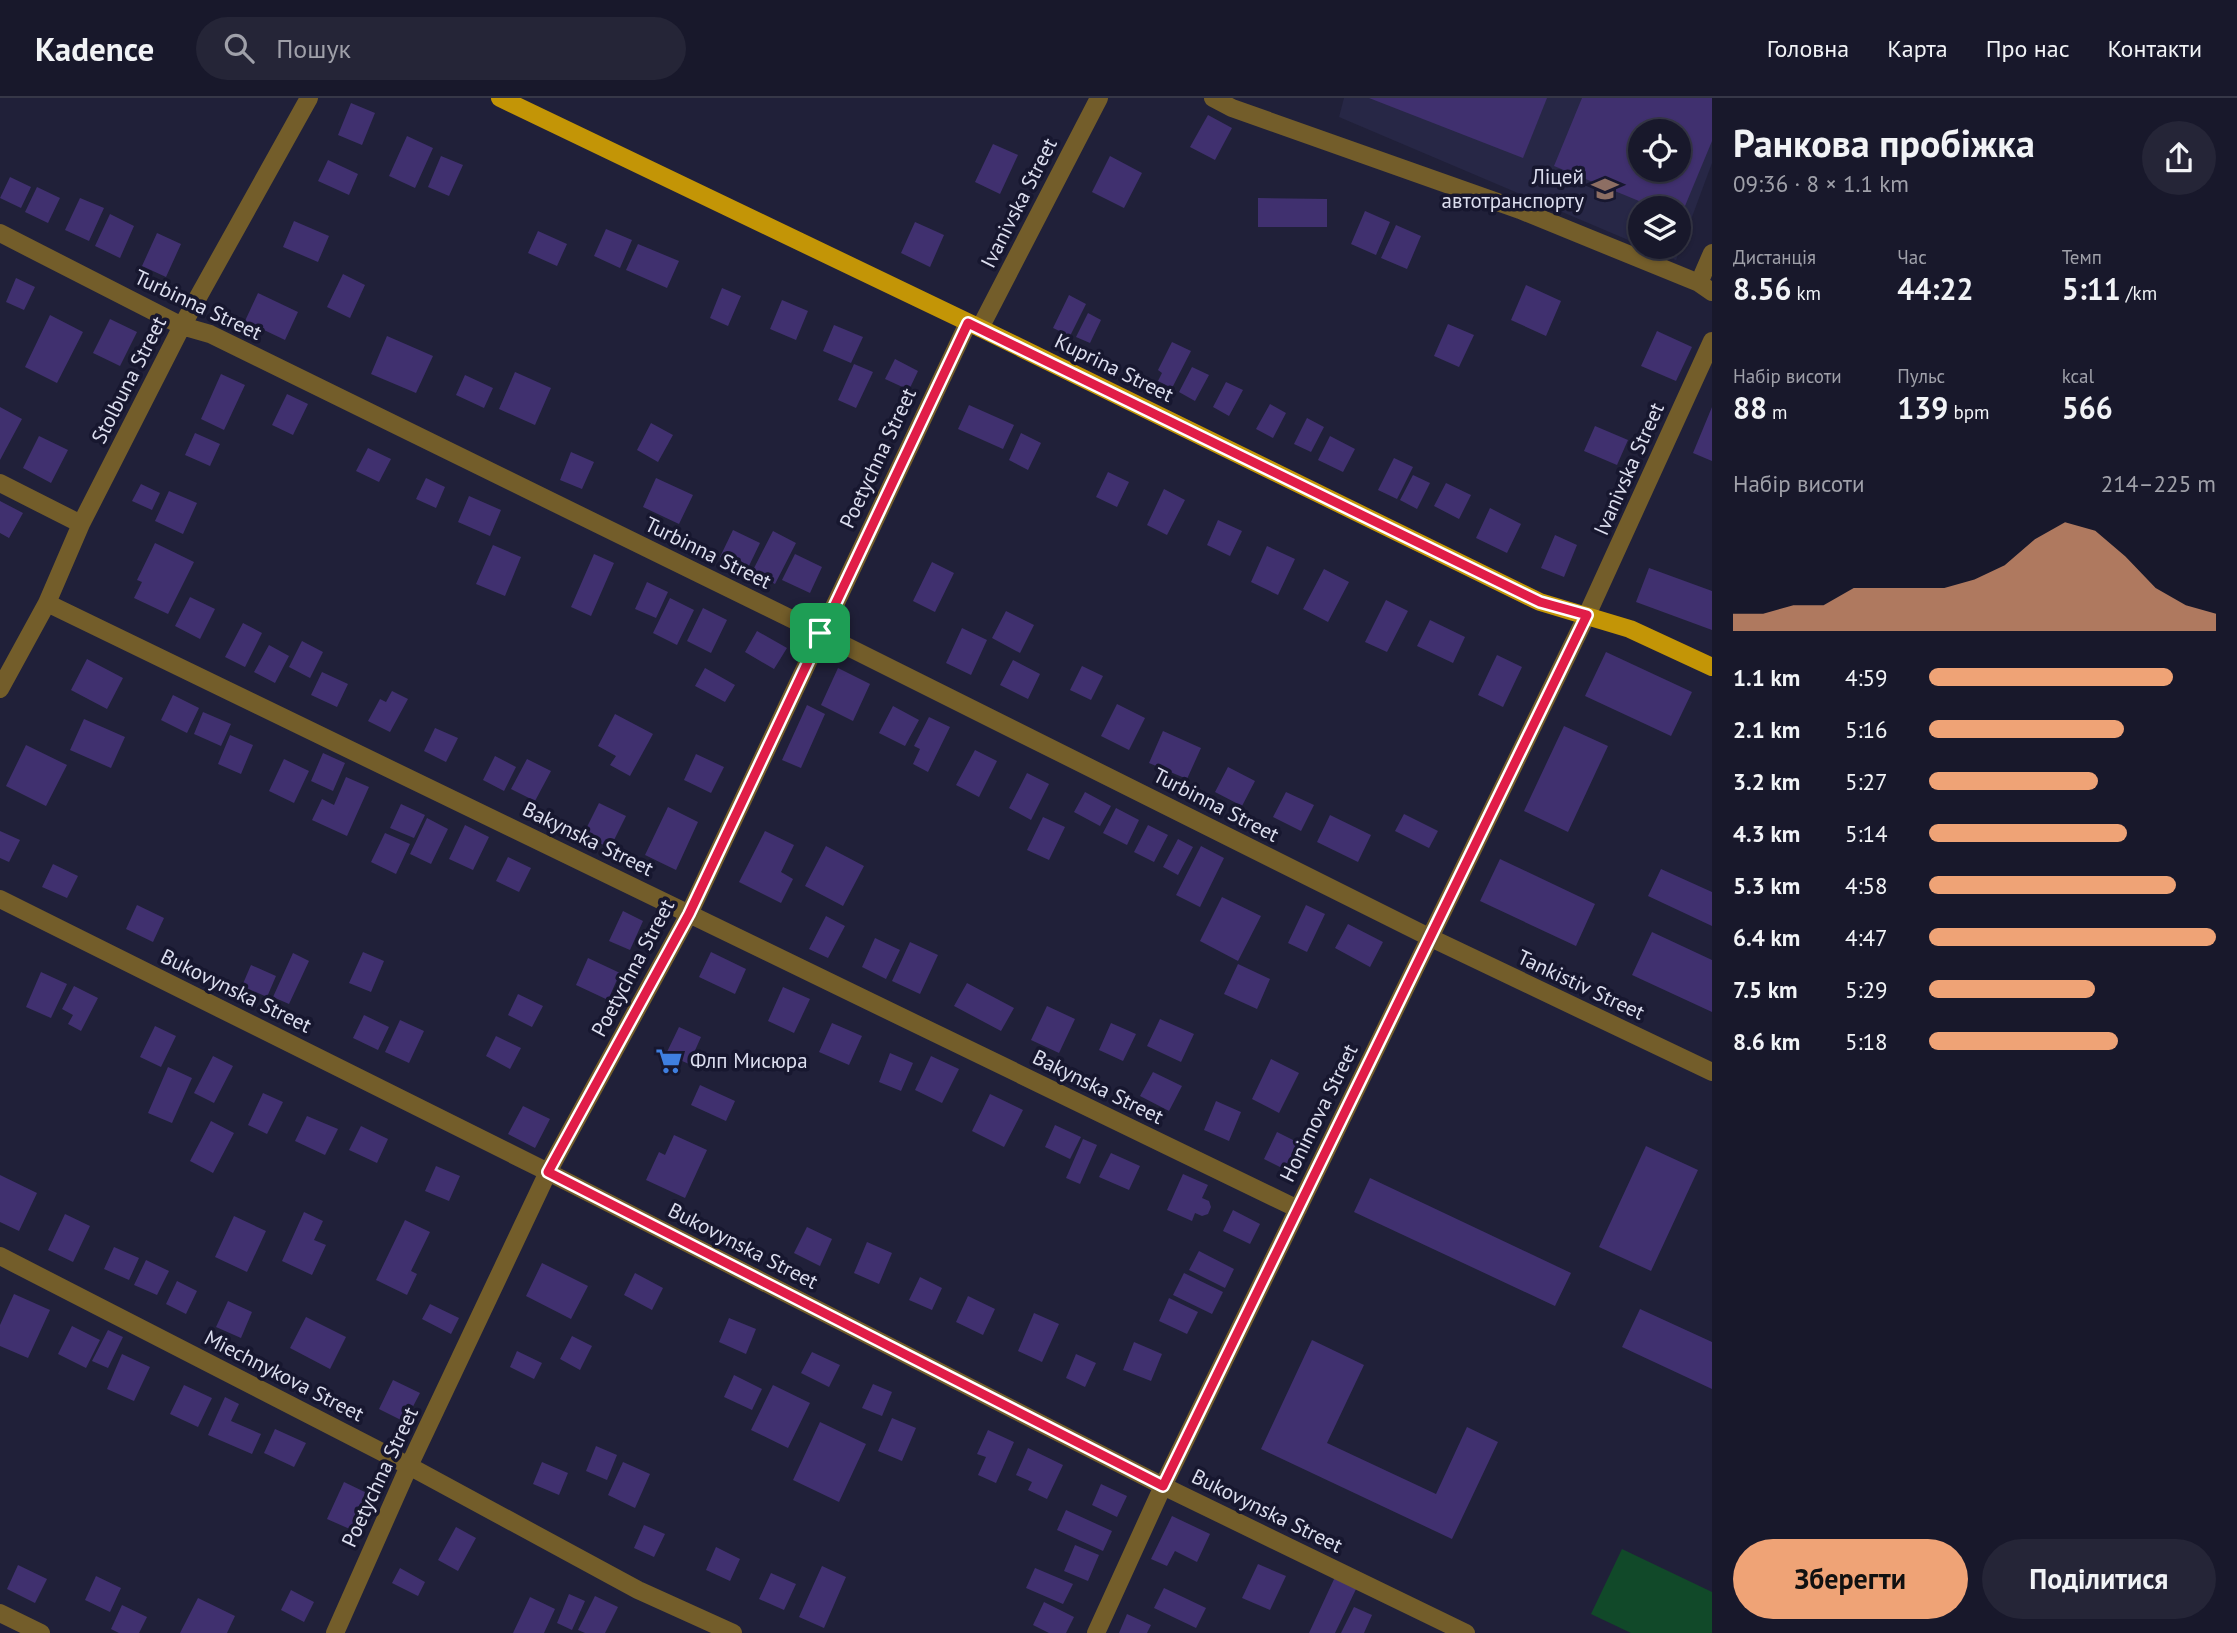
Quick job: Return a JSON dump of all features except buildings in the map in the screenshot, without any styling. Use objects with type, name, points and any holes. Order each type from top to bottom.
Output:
[{"type":"main road","name":"Kuprina Street","points":[[500,98],[974,325],[1540,602],[1630,629],[1712,667]]},
{"type":"street","name":"Stolbuna Street","points":[[0,688],[47,603],[81,524],[182,326],[309,98]]},
{"type":"street","name":"Ivanivska Street","points":[[974,325],[1098,98]]},
{"type":"street","points":[[1213,98],[1232,108],[1520,210],[1706,288],[1712,253]]},
{"type":"street","name":"Turbinna Street","points":[[0,233],[182,326],[211,334],[820,633],[1431,938]]},
{"type":"street","name":"Poetychna Street","points":[[335,1633],[548,1172],[689,914],[820,633],[974,325]]},
{"type":"street","name":"Ivanivska Street","points":[[1587,615],[1712,341]]},
{"type":"street","points":[[0,483],[81,524]]},
{"type":"street","name":"Bakynska Street","points":[[47,603],[1297,1209]]},
{"type":"street","name":"Honimova Street","points":[[1096,1633],[1163,1486],[1587,615]]},
{"type":"street","name":"Bukovynska Street","points":[[0,899],[548,1172],[1163,1486],[1466,1633]]},
{"type":"street","name":"Tankistiv Street","points":[[1431,938],[1712,1072]]},
{"type":"street","name":"Miechnykova Street","points":[[0,1255],[410,1466],[638,1590],[733,1633]]},
{"type":"street","points":[[0,1613],[41,1633]]},
{"type":"shaded area","name":"Ліцей автотранспорту","points":[[1344,98],[1712,98],[1712,163],[1691,220],[1691,196],[1628,196],[1628,240],[1339,117]]},
{"type":"green space","points":[[1622,1549],[1712,1592],[1712,1633],[1631,1633],[1591,1614]]},
{"type":"place","name":"Ліцей автотранспорту","points":[[1605,189]]},
{"type":"place","name":"Флп Мисюра","points":[[669,1061]]},
{"type":"route","points":[[968,323],[1540,602],[1587,615],[1163,1486],[548,1172],[689,914],[820,633],[968,323]]}]
